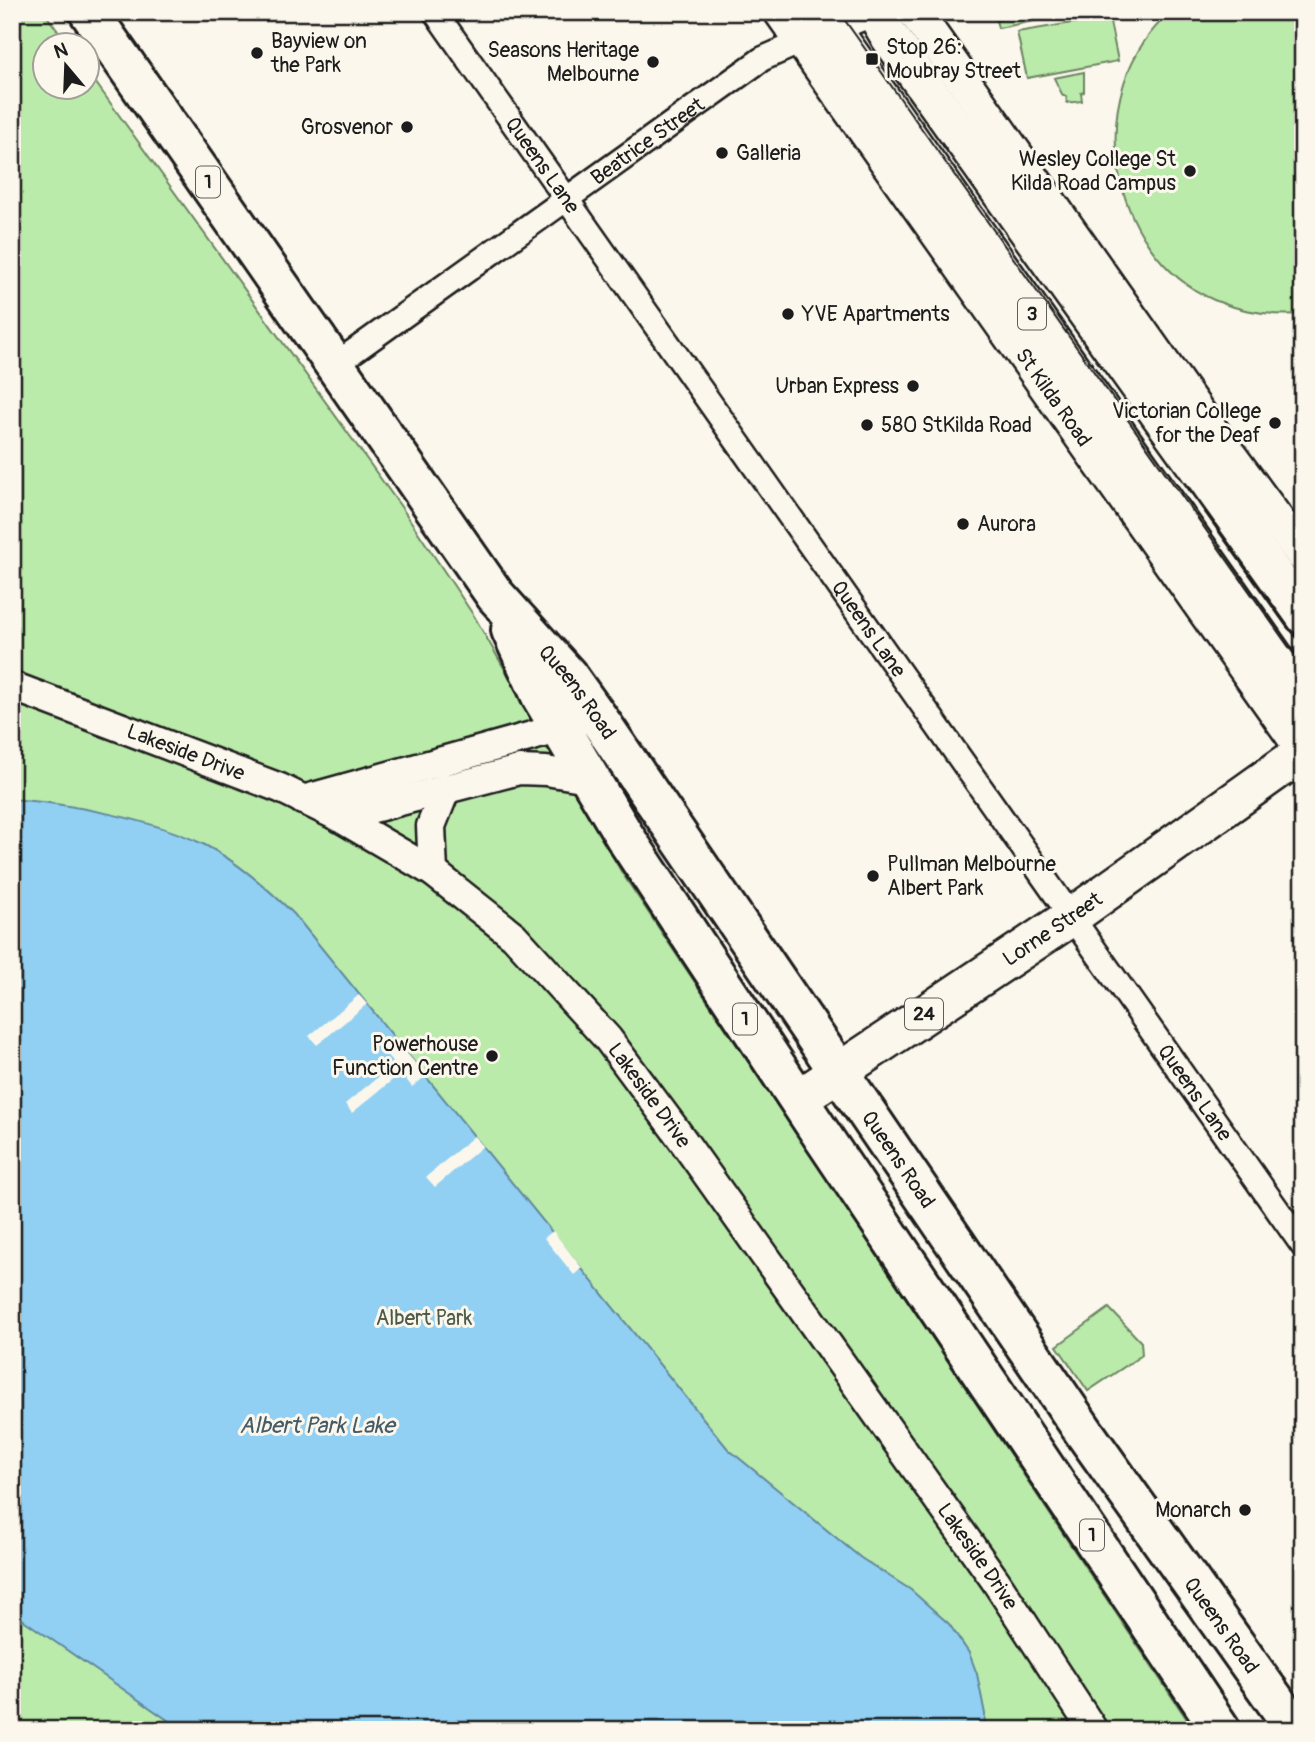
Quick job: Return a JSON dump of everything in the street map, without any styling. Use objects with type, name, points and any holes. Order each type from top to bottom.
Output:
[{"type":"highway","name":"Queens Road","points":[[89,12],[495,595],[568,676],[598,718],[1084,1432],[1296,1730]]},
{"type":"highway","name":"Queens Road","points":[[495,595],[542,698],[588,778],[798,1099],[1221,1730]]},
{"type":"highway","points":[[856,1186],[897,1159]]},
{"type":"main road","name":"St Kilda Road","points":[[781,12],[817,28],[1303,698]]},
{"type":"main road","name":"3","points":[[873,12],[1303,615]]},
{"type":"main road","points":[[915,12],[1196,410],[1303,555]]},
{"type":"main road","name":"St Kilda Road","points":[[817,28],[1303,751]]},
{"type":"main road","name":"Lorne Street","points":[[798,1099],[1071,916],[1303,751]]},
{"type":"street","name":"Queens Lane","points":[[435,12],[1303,1246]]},
{"type":"street","points":[[817,28],[873,12]]},
{"type":"street","name":"Beatrice Street","points":[[335,364],[762,60],[817,28]]},
{"type":"street","name":"Lakeside Drive","points":[[12,686],[280,788],[339,817],[433,872],[514,936],[608,1039],[674,1128],[995,1580],[1093,1730]]},
{"type":"street","points":[[303,800],[598,718]]},
{"type":"street","points":[[339,817],[519,770],[546,771],[588,778]]},
{"type":"street","points":[[433,872],[431,826],[446,788]]},
{"type":"green space","name":"Albert Park","points":[[12,12],[44,12],[59,32],[32,32],[32,102],[102,102],[102,91],[404,511],[474,616],[622,873],[1194,1730],[12,1730]]},
{"type":"green space","points":[[1038,12],[1082,12],[998,28],[996,20]]},
{"type":"green space","name":"Wesley College St Kilda Road Campus","points":[[1171,12],[1303,12],[1303,314],[1257,312],[1214,300],[1177,277],[1149,246],[1129,208],[1118,167],[1116,124],[1124,83],[1142,45]]},
{"type":"green space","points":[[1109,17],[1118,61],[1027,78],[1017,32]]},
{"type":"green space","points":[[1084,72],[1082,101],[1067,103],[1066,96],[1063,96],[1054,78]]},
{"type":"green space","points":[[1109,1308],[1141,1342],[1142,1355],[1088,1391],[1057,1346]]},
{"type":"water","name":"Albert Park Lake","points":[[12,799],[111,814],[184,836],[205,845],[241,867],[294,914],[728,1449],[861,1558],[911,1590],[949,1624],[969,1653],[977,1674],[985,1714],[984,1730],[182,1730],[12,1612]]},
{"type":"pier","points":[[359,995],[367,1004],[317,1045],[309,1036]]},
{"type":"pier","points":[[395,1039],[426,1076],[412,1087],[401,1073],[352,1113],[345,1104],[394,1064],[382,1049]]},
{"type":"pier","points":[[474,1136],[483,1146],[435,1187],[426,1177]]},
{"type":"pier","points":[[553,1231],[582,1268],[574,1275],[544,1238]]},
{"type":"tram line","points":[[839,12],[1303,667]]},
{"type":"tram line","points":[[1186,483],[1303,647]]},
{"type":"place","name":"Bayview on the Park","points":[[257,53]]},
{"type":"place","name":"Stop 26: Moubray Street","points":[[872,59]]},
{"type":"place","name":"Seasons Heritage Melbourne","points":[[653,62]]},
{"type":"place","name":"Grosvenor","points":[[407,127]]},
{"type":"place","name":"Galleria","points":[[722,153]]},
{"type":"place","name":"Wesley College St Kilda Road Campus","points":[[1190,171]]},
{"type":"place","name":"YVE Apartments","points":[[788,314]]},
{"type":"place","name":"Urban Express","points":[[913,386]]},
{"type":"place","name":"Victorian College for the Deaf","points":[[1275,423]]},
{"type":"place","name":"580 StKilda Road","points":[[867,425]]},
{"type":"place","name":"Aurora","points":[[963,524]]},
{"type":"place","name":"Pullman Melbourne Albert Park","points":[[873,876]]},
{"type":"place","name":"Powerhouse Function Centre","points":[[492,1056]]},
{"type":"place","name":"Monarch","points":[[1245,1510]]}]
